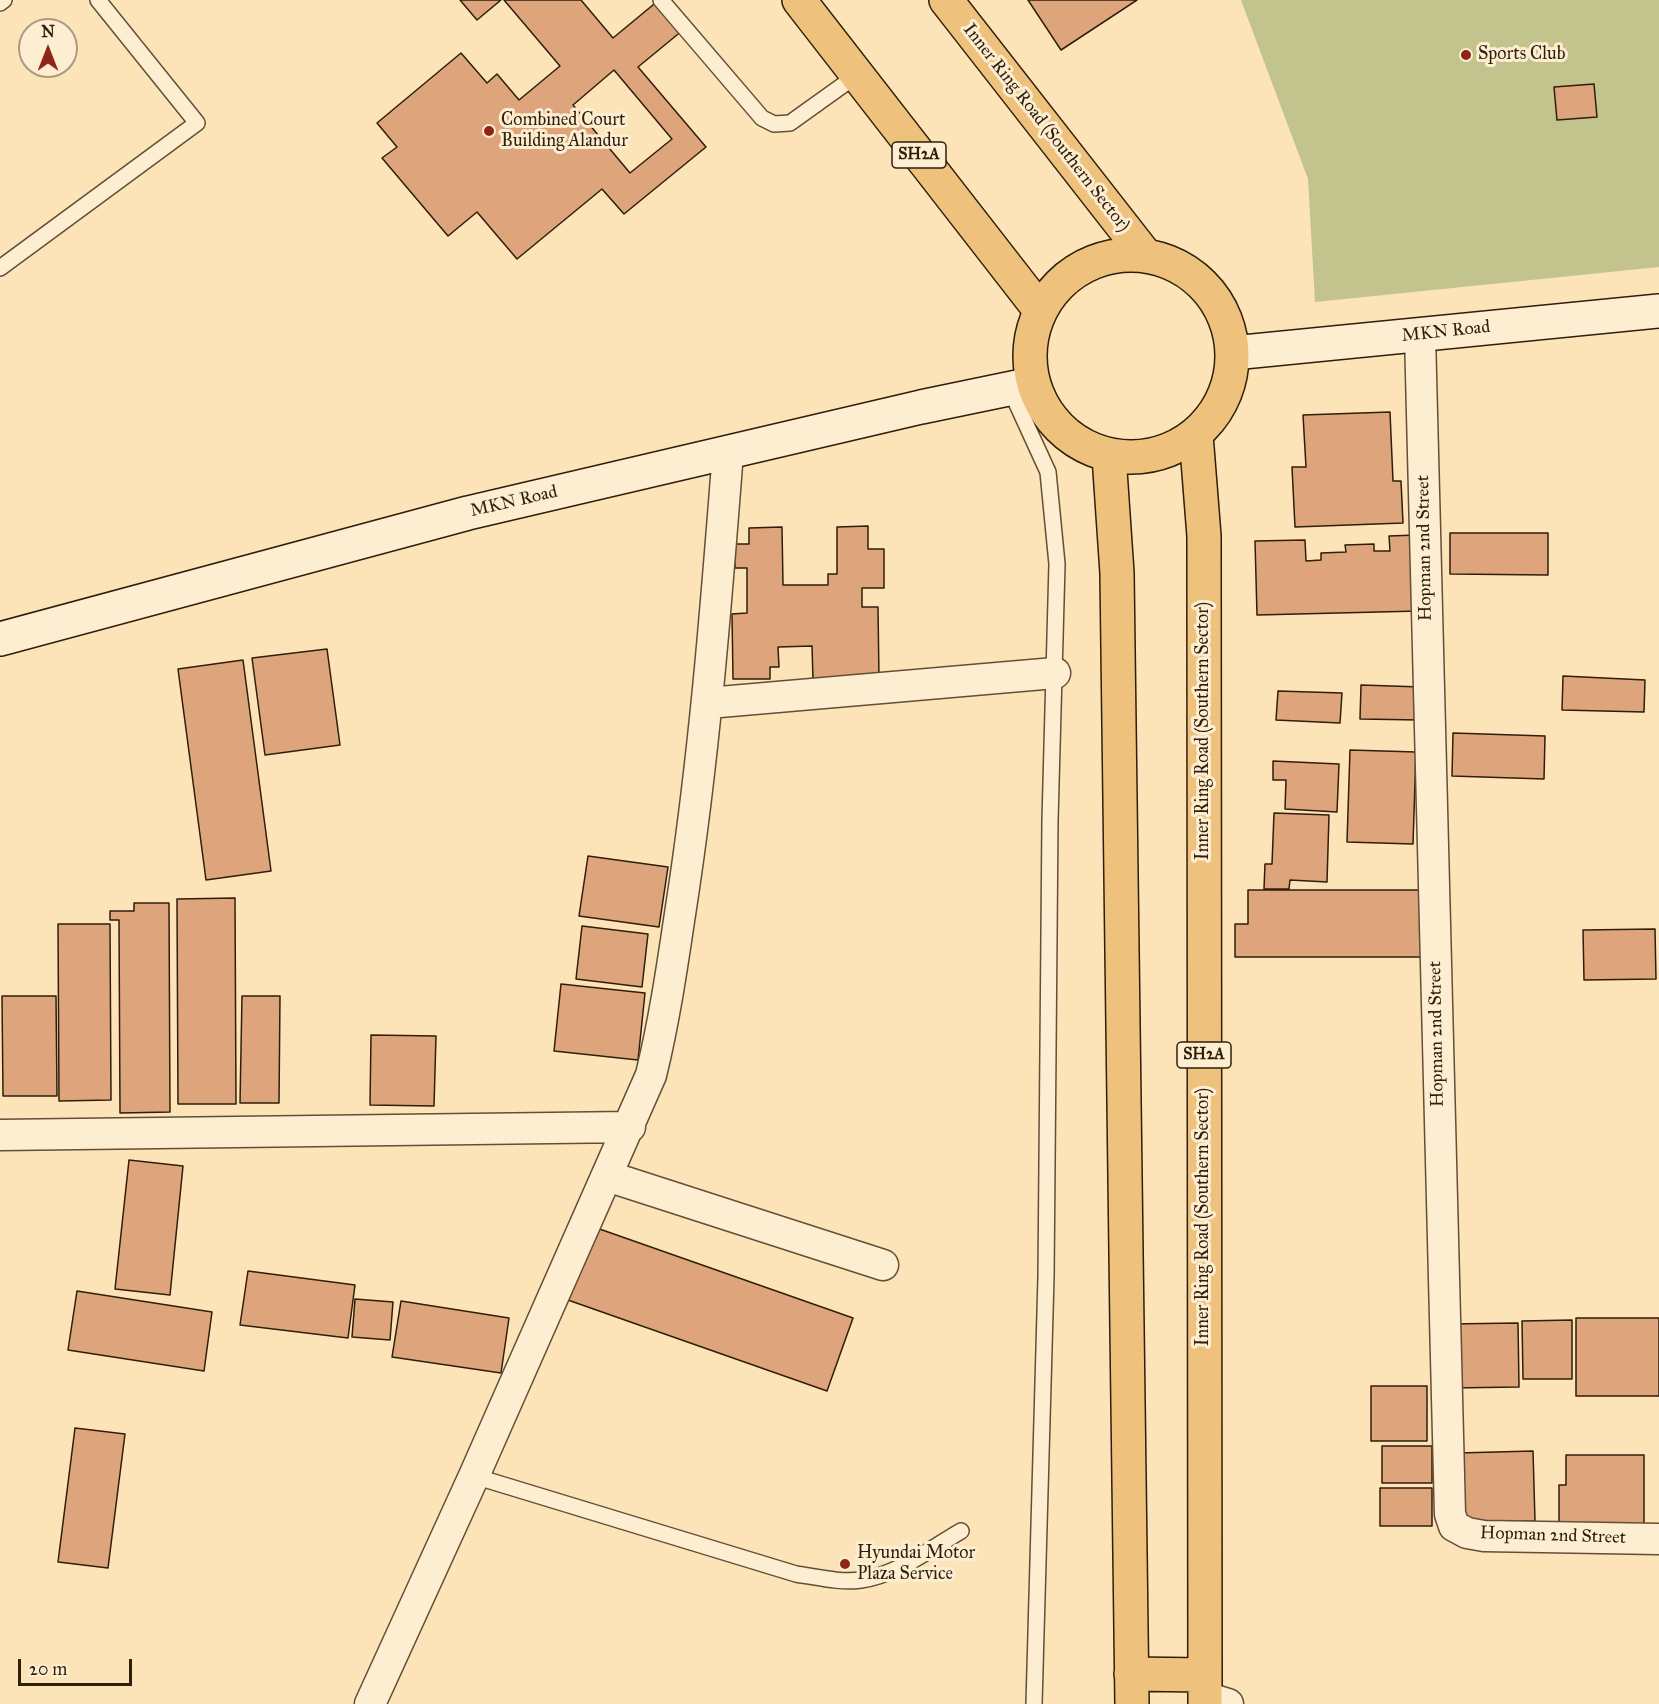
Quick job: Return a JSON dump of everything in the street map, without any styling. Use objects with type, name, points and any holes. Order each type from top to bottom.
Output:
[{"type":"main road","name":"SH2A","points":[[799,0],[1040,310]]},
{"type":"main road","name":"Inner Ring Road (Southern Sector)","points":[[946,0],[1146,256]]},
{"type":"main road","name":"Inner Ring Road (Southern Sector)","points":[[1146,256],[1185,270],[1213,296],[1226,321],[1233,353],[1223,400],[1196,435],[1154,455],[1109,456],[1072,440],[1021,386],[1040,310],[1067,277],[1104,258],[1146,256]]},
{"type":"main road","name":"Inner Ring Road (Southern Sector)","points":[[1196,435],[1204,536],[1211,1695]]},
{"type":"main road","points":[[1109,456],[1118,597],[1132,1689],[1211,1695]]},
{"type":"street","name":"MKN Road","points":[[1233,353],[1659,311]]},
{"type":"street","name":"Hopman 2nd Street","points":[[1420,334],[1449,1514],[1454,1526],[1467,1533],[1484,1536],[1659,1539]]},
{"type":"street","name":"MKN Road","points":[[1,633],[468,513],[921,407],[1021,386]]},
{"type":"street","points":[[370,1704],[630,1127],[651,1075],[664,1023],[690,851],[708,703],[728,452]]},
{"type":"street","points":[[708,703],[1055,673]]},
{"type":"street","points":[[0,1135],[630,1127]]},
{"type":"street","points":[[608,1176],[883,1265]]},
{"type":"lane","points":[[0,3],[4,0]]},
{"type":"lane","points":[[0,268],[197,123],[98,0]]},
{"type":"lane","points":[[661,0],[762,118],[774,124],[790,123],[857,75]]},
{"type":"lane","points":[[1021,386],[1048,472],[1058,564],[1050,820],[1046,1277],[1034,1704]]},
{"type":"lane","points":[[474,1476],[796,1574],[834,1580],[861,1580],[898,1568],[961,1531]]},
{"type":"green space","points":[[1241,0],[1659,0],[1659,267],[1315,302],[1308,179]]},
{"type":"building","points":[[460,0],[501,0],[477,20]]},
{"type":"building","name":"Combined Court Building Alandur","points":[[504,0],[581,0],[613,38],[659,0],[683,30],[638,67],[706,147],[624,214],[602,189],[517,259],[477,212],[448,236],[382,158],[397,147],[377,123],[461,53],[487,83],[497,74],[519,100],[560,66]],"holes":[[[614,70],[672,139],[630,173],[573,105]]]},
{"type":"building","points":[[1028,0],[1137,0],[1061,50]]},
{"type":"building","points":[[1594,84],[1597,117],[1557,120],[1554,87]]},
{"type":"building","points":[[1390,412],[1393,481],[1401,481],[1403,523],[1295,527],[1292,467],[1306,467],[1303,415]]},
{"type":"building","points":[[868,526],[868,549],[884,549],[884,588],[862,588],[862,607],[878,607],[879,679],[813,680],[812,646],[778,647],[779,667],[770,667],[770,679],[733,679],[732,614],[747,613],[747,568],[735,568],[734,544],[749,544],[749,528],[782,527],[783,585],[828,585],[828,574],[837,574],[837,527]]},
{"type":"building","points":[[1450,533],[1548,533],[1548,575],[1450,574]]},
{"type":"building","points":[[1417,535],[1419,611],[1257,615],[1255,541],[1305,540],[1306,561],[1321,560],[1321,553],[1346,552],[1345,545],[1374,544],[1374,551],[1390,551],[1389,536]]},
{"type":"building","points":[[327,649],[340,745],[265,755],[252,658]]},
{"type":"building","points":[[243,660],[271,871],[206,880],[178,669]]},
{"type":"building","points":[[1563,676],[1645,680],[1644,712],[1562,710]]},
{"type":"building","points":[[1361,685],[1421,687],[1420,720],[1360,719]]},
{"type":"building","points":[[1278,691],[1342,693],[1340,723],[1276,720]]},
{"type":"building","points":[[1453,733],[1545,736],[1544,779],[1452,776]]},
{"type":"building","points":[[1350,750],[1416,752],[1413,844],[1347,842]]},
{"type":"building","points":[[1273,761],[1339,764],[1337,812],[1285,809],[1286,780],[1273,780]]},
{"type":"building","points":[[1274,813],[1329,815],[1327,882],[1290,880],[1289,889],[1264,889],[1265,864],[1272,864]]},
{"type":"building","points":[[588,856],[668,867],[659,927],[579,916]]},
{"type":"building","points":[[1248,890],[1426,890],[1426,957],[1235,957],[1235,924],[1248,924]]},
{"type":"building","points":[[235,898],[236,1104],[178,1104],[177,899]]},
{"type":"building","points":[[134,903],[169,903],[170,1112],[120,1113],[119,920],[110,920],[110,911],[134,911]]},
{"type":"building","points":[[58,924],[110,924],[111,1100],[59,1101]]},
{"type":"building","points":[[582,926],[648,934],[642,987],[576,979]]},
{"type":"building","points":[[1655,929],[1656,979],[1584,980],[1583,930]]},
{"type":"building","points":[[561,984],[645,993],[638,1060],[554,1051]]},
{"type":"building","points":[[2,996],[56,996],[57,1096],[3,1096]]},
{"type":"building","points":[[242,996],[280,996],[279,1103],[240,1103]]},
{"type":"building","points":[[371,1035],[436,1036],[434,1106],[370,1105]]},
{"type":"building","points":[[129,1160],[183,1166],[170,1295],[115,1289]]},
{"type":"building","points":[[591,1226],[853,1318],[827,1391],[565,1299]]},
{"type":"building","points":[[248,1271],[355,1285],[348,1338],[240,1325]]},
{"type":"building","points":[[77,1291],[212,1312],[204,1371],[68,1350]]},
{"type":"building","points":[[355,1299],[393,1302],[390,1340],[352,1337]]},
{"type":"building","points":[[401,1301],[509,1318],[501,1373],[392,1357]]},
{"type":"building","points":[[1576,1318],[1659,1318],[1659,1396],[1576,1396]]},
{"type":"building","points":[[1572,1320],[1572,1379],[1523,1379],[1522,1321]]},
{"type":"building","points":[[1518,1323],[1519,1387],[1450,1388],[1449,1324]]},
{"type":"building","points":[[1371,1386],[1427,1386],[1427,1441],[1371,1441]]},
{"type":"building","points":[[75,1428],[125,1434],[108,1568],[58,1562]]},
{"type":"building","points":[[1382,1446],[1432,1446],[1432,1483],[1382,1483]]},
{"type":"building","points":[[1533,1451],[1535,1521],[1460,1523],[1458,1453]]},
{"type":"building","points":[[1566,1455],[1644,1455],[1644,1524],[1559,1524],[1559,1485],[1566,1485]]},
{"type":"building","points":[[1380,1488],[1432,1488],[1432,1526],[1380,1526]]},
{"type":"place","name":"Sports Club","points":[[1466,55]]},
{"type":"place","name":"Combined Court Building Alandur","points":[[489,131]]},
{"type":"place","name":"Hyundai Motor Plaza Service","points":[[845,1564]]}]
